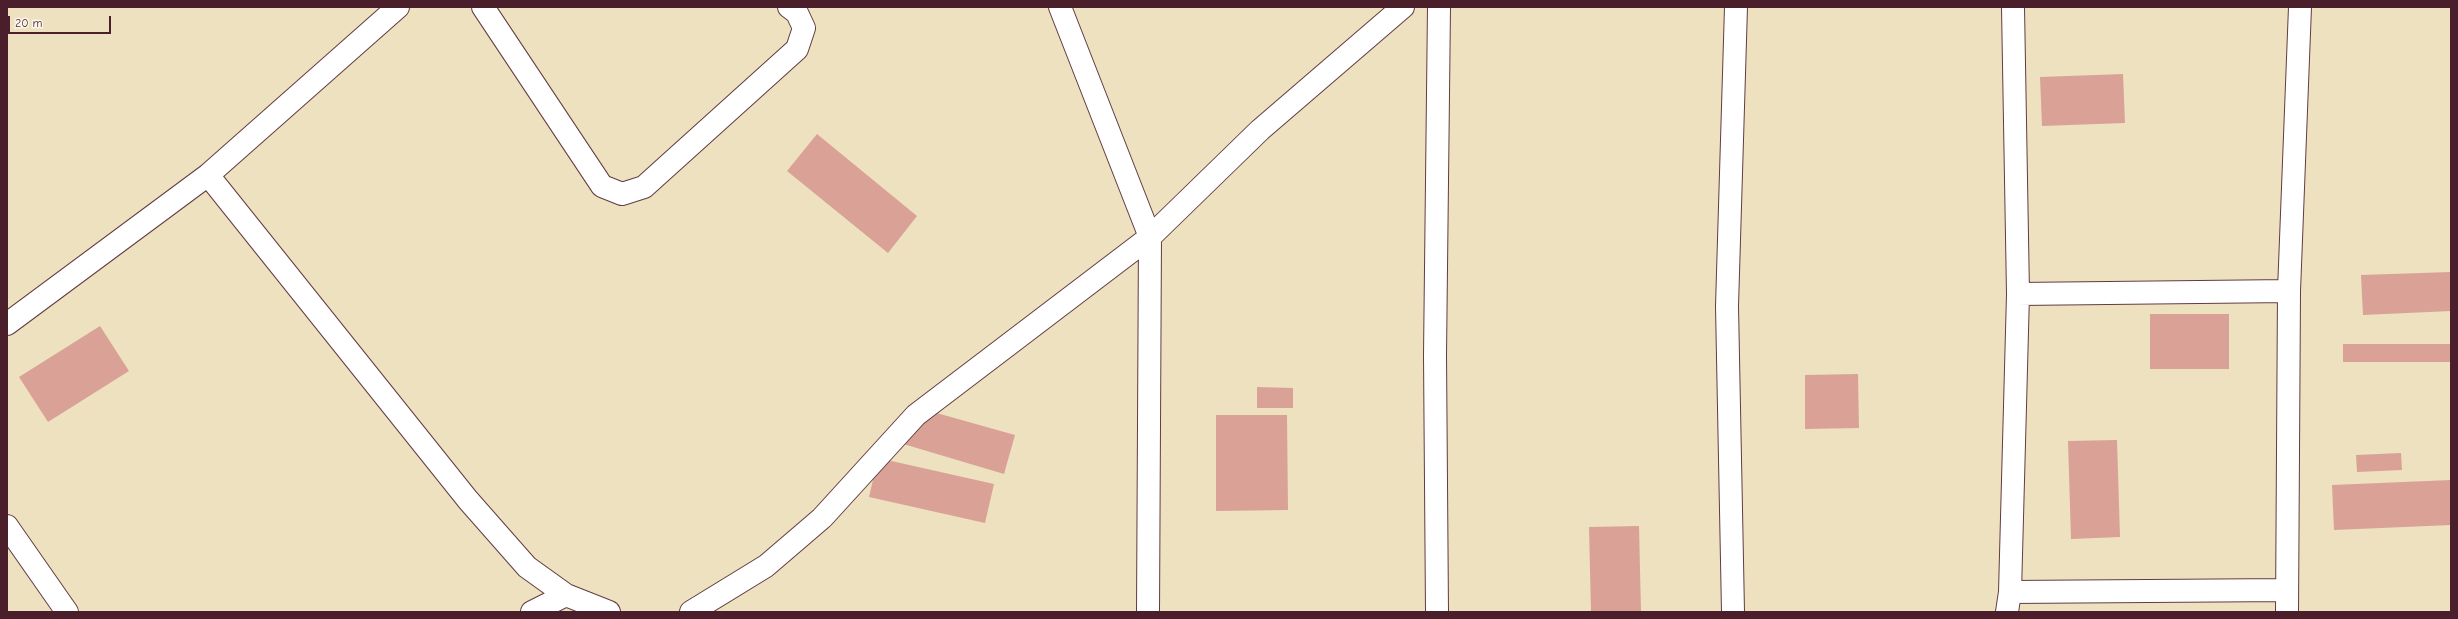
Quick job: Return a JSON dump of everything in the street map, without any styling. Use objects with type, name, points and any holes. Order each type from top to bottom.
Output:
[{"type":"street","points":[[7,324],[208,175],[398,7]]},
{"type":"street","points":[[483,7],[602,186],[622,194],[644,187],[797,49],[804,28],[797,13],[789,7]]},
{"type":"street","points":[[1060,7],[1150,237],[1148,612]]},
{"type":"street","points":[[691,612],[766,566],[822,518],[916,415],[1150,237],[1260,130],[1403,7]]},
{"type":"street","points":[[1437,612],[1435,355],[1439,7]]},
{"type":"street","points":[[1734,612],[1727,306],[1736,7]]},
{"type":"street","points":[[2013,7],[2018,294],[2009,602],[2286,590]]},
{"type":"street","points":[[2287,612],[2289,291],[2300,7]]},
{"type":"street","points":[[208,175],[468,500],[527,567],[566,595],[609,612]]},
{"type":"street","points":[[2018,294],[2289,291]]},
{"type":"street","points":[[7,528],[67,612]]},
{"type":"street","points":[[532,612],[566,595]]},
{"type":"building","points":[[2123,74],[2125,123],[2042,126],[2040,77]]},
{"type":"building","points":[[817,134],[917,216],[888,253],[787,171]]},
{"type":"building","points":[[2451,272],[2451,311],[2363,315],[2361,275]]},
{"type":"building","points":[[2150,314],[2229,314],[2229,369],[2150,369]]},
{"type":"building","points":[[100,326],[129,371],[48,422],[19,377]]},
{"type":"building","points":[[2343,344],[2450,344],[2450,362],[2343,362]]},
{"type":"building","points":[[1858,374],[1859,428],[1805,429],[1805,375]]},
{"type":"building","points":[[1257,387],[1293,388],[1293,408],[1257,408]]},
{"type":"building","points":[[933,412],[1015,435],[1004,474],[900,443]]},
{"type":"building","points":[[1216,415],[1287,415],[1288,510],[1216,511]]},
{"type":"building","points":[[2117,440],[2120,537],[2071,539],[2068,441]]},
{"type":"building","points":[[2401,453],[2402,470],[2357,472],[2356,455]]},
{"type":"building","points":[[878,458],[994,484],[985,523],[869,497]]},
{"type":"building","points":[[2451,480],[2451,525],[2334,530],[2332,485]]},
{"type":"building","points":[[1639,526],[1641,612],[1591,612],[1589,527]]}]
